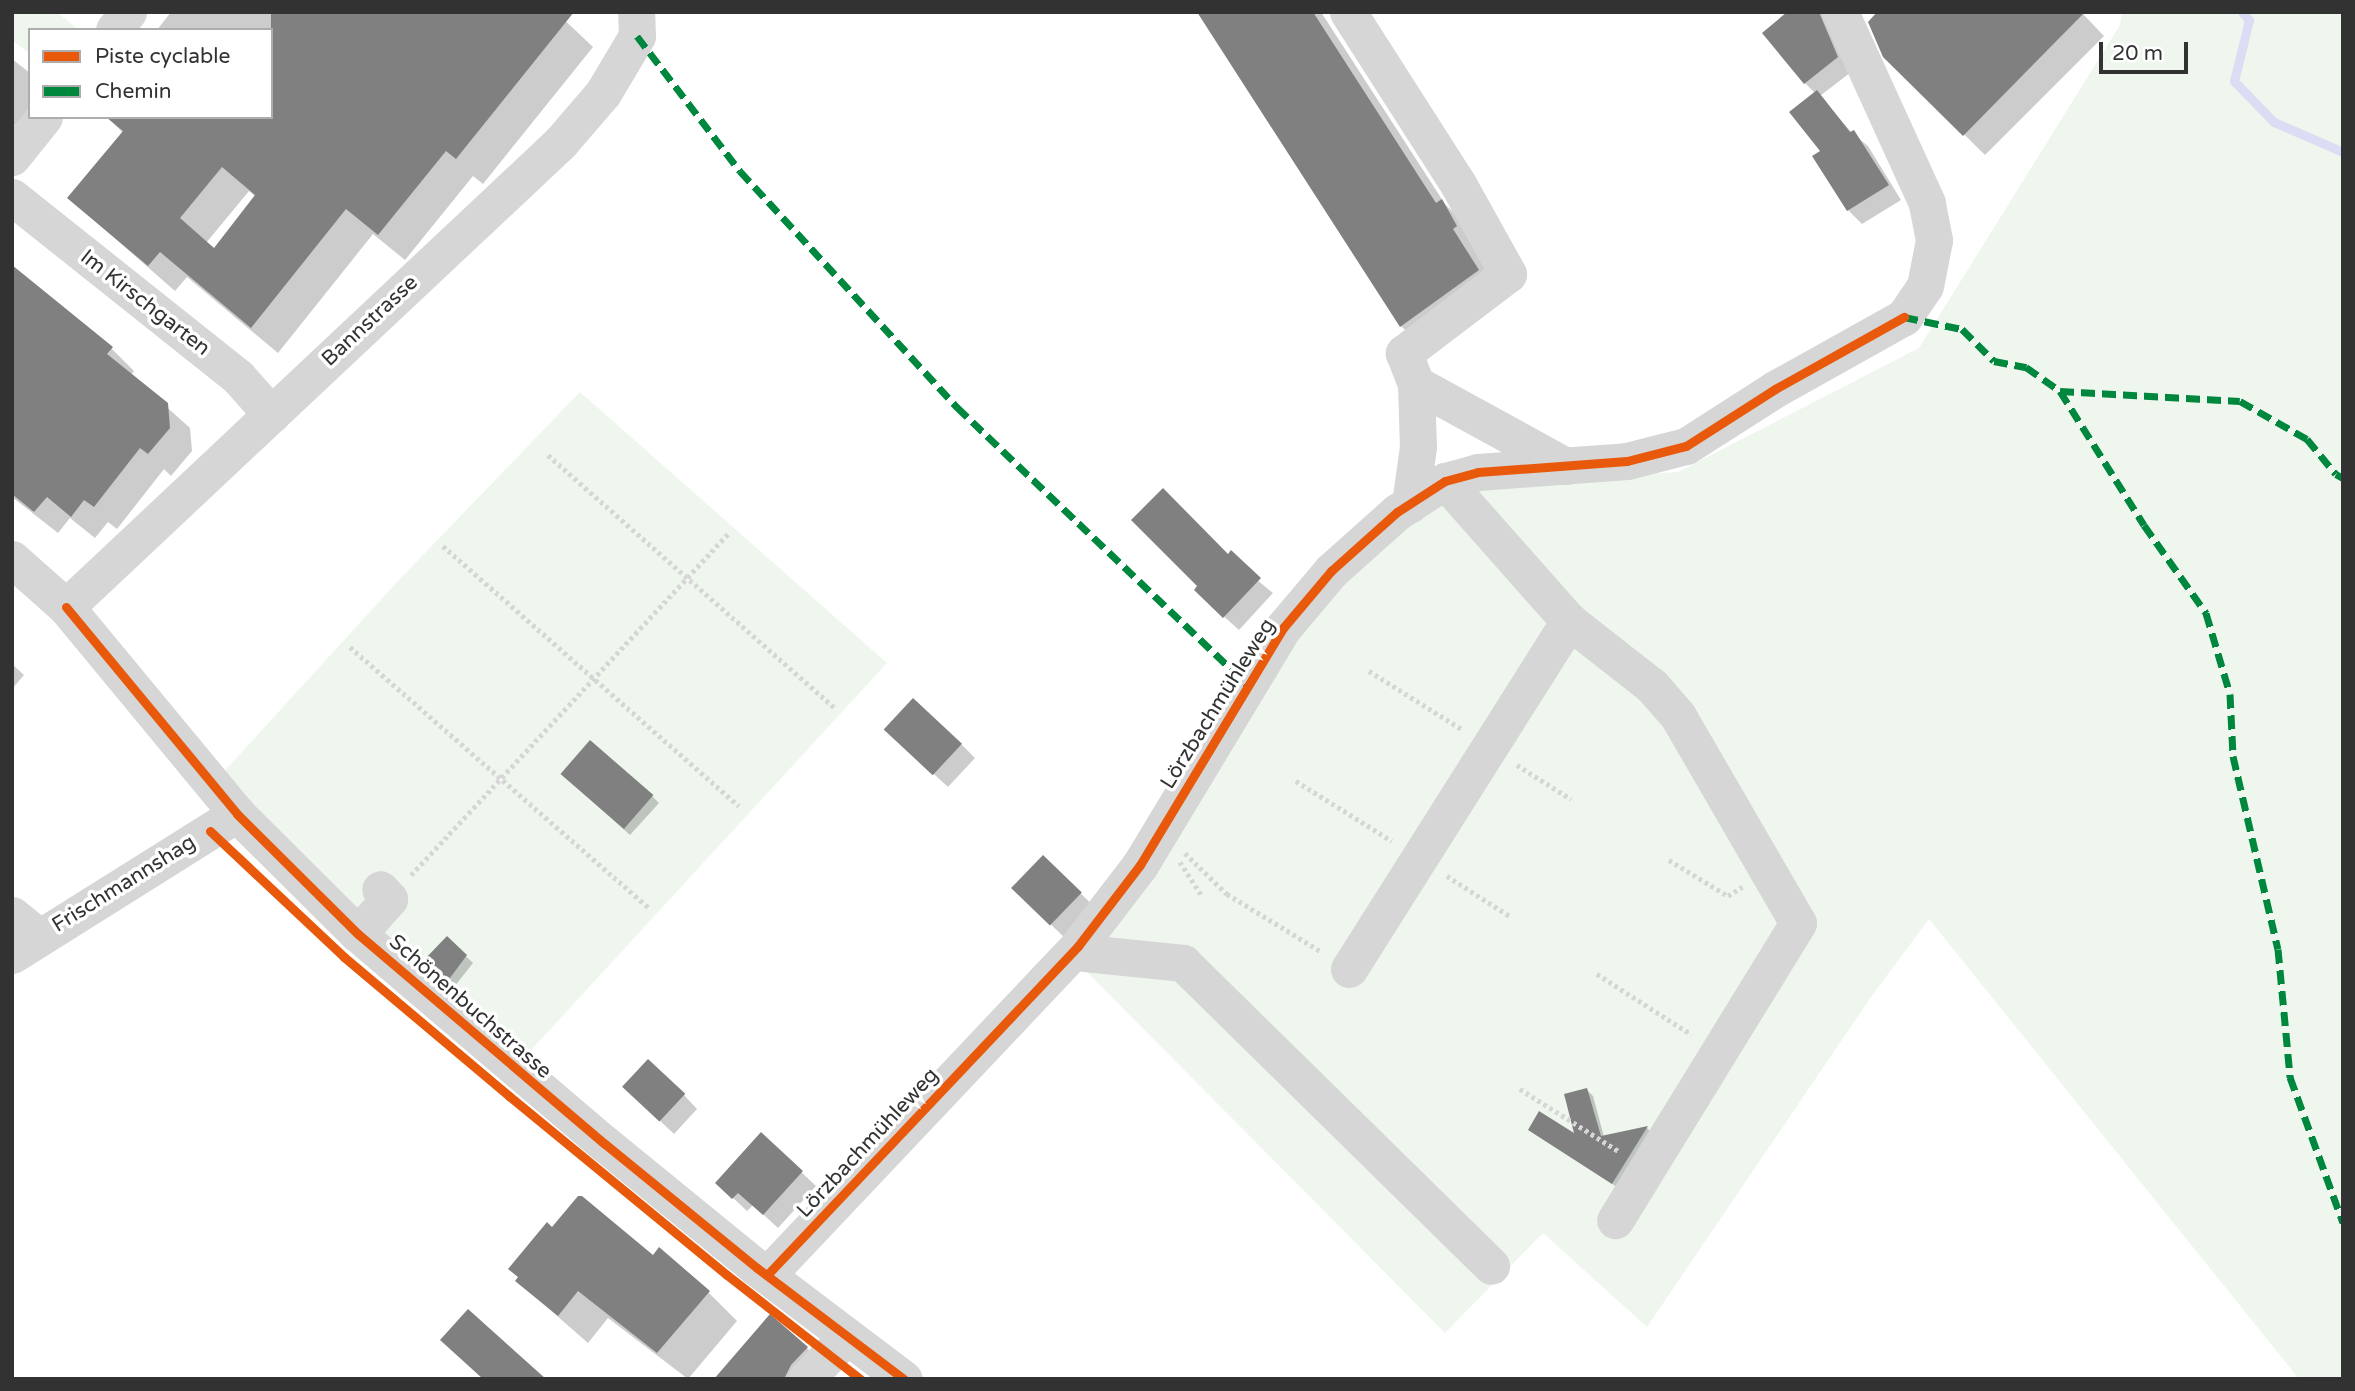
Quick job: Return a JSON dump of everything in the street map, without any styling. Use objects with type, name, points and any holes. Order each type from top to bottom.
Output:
[{"type":"street","points":[[116,28],[128,12]]},
{"type":"street","name":"Bannstrasse","points":[[66,607],[560,143],[603,93],[637,36],[636,12]]},
{"type":"street","points":[[1348,12],[1458,184],[1508,274],[1404,352],[1416,384],[1418,447],[1410,504]]},
{"type":"street","name":"Lörzbachmühleweg","points":[[767,1275],[1078,946],[1140,865],[1283,628],[1331,571],[1410,504],[1445,481],[1478,472],[1627,461],[1686,446],[1775,388],[1904,317],[1925,286],[1934,240],[1927,203],[1840,12]]},
{"type":"street","points":[[12,156],[42,119]]},
{"type":"street","name":"Im Kirschgarten","points":[[12,198],[238,377],[271,414]]},
{"type":"street","points":[[1416,384],[1566,466]]},
{"type":"street","points":[[1445,481],[1569,621],[1652,686],[1678,716],[1798,923],[1615,1220]]},
{"type":"street","name":"Schönenbuchstrasse","points":[[12,559],[66,607],[237,814],[358,934],[558,1106],[767,1275],[904,1379]]},
{"type":"street","points":[[1349,969],[1569,621]]},
{"type":"street","name":"Frischmannshag","points":[[21,936],[237,814]]},
{"type":"street","points":[[358,934],[385,894]]},
{"type":"street","points":[[1078,946],[1086,953],[1183,963],[1491,1266]]},
{"type":"street","points":[[806,1379],[846,1336]]},
{"type":"path","points":[[548,455],[836,709]]},
{"type":"path","points":[[385,894],[501,779],[729,533]]},
{"type":"path","points":[[443,547],[739,806]]},
{"type":"path","points":[[350,647],[649,908]]},
{"type":"path","points":[[1202,896],[1180,863],[1183,850],[1227,894],[1349,969]]},
{"type":"path","points":[[1669,859],[1728,896],[1767,870]]},
{"type":"path","points":[[1597,974],[1719,1052]]},
{"type":"path","points":[[1520,1089],[1647,1169]]},
{"type":"shaded area","points":[[12,12],[57,12],[77,28],[28,28],[28,52],[12,40]]},
{"type":"shaded area","points":[[2122,12],[2343,12],[2343,1379],[2299,1379],[1929,919],[1871,997],[1647,1327],[1543,1233],[1445,1333],[1070,955],[1312,602],[1443,487],[1678,472],[1919,348],[2120,25]]},
{"type":"shaded area","points":[[580,392],[887,663],[522,1060],[230,804],[220,776],[397,582]]},
{"type":"building","points":[[271,12],[574,12],[456,159],[446,151],[378,235],[346,209],[251,328],[160,252],[148,266],[67,198],[123,131],[108,119],[273,119]],"holes":[[[222,167],[255,195],[214,248],[180,218]]]},
{"type":"building","points":[[1197,12],[1313,12],[1436,203],[1442,199],[1457,226],[1453,229],[1479,270],[1400,327]]},
{"type":"building","points":[[1787,12],[1819,12],[1838,57],[1804,84],[1762,33]]},
{"type":"building","points":[[1877,12],[2085,12],[1963,136],[1883,57],[1868,22]]},
{"type":"building","points":[[1817,90],[1850,132],[1854,130],[1889,185],[1847,211],[1812,156],[1820,151],[1789,112]]},
{"type":"building","points":[[12,265],[113,347],[107,354],[168,403],[170,428],[148,454],[140,448],[94,507],[84,500],[71,517],[47,497],[34,512],[12,494]]},
{"type":"building","points":[[1163,488],[1228,554],[1231,550],[1261,578],[1223,618],[1194,590],[1197,586],[1131,520]]},
{"type":"building","points":[[913,698],[962,744],[933,775],[884,729]]},
{"type":"building","points":[[590,740],[653,795],[624,829],[560,774]]},
{"type":"building","points":[[1043,855],[1082,893],[1050,926],[1011,888]]},
{"type":"building","points":[[447,936],[467,955],[447,982],[423,961]]},
{"type":"building","points":[[648,1059],[685,1094],[659,1122],[622,1087]]},
{"type":"building","points":[[1587,1088],[1601,1136],[1648,1126],[1612,1184],[1528,1130],[1539,1111],[1574,1133],[1564,1094]]},
{"type":"building","points":[[761,1132],[803,1171],[763,1215],[738,1193],[732,1199],[715,1183]]},
{"type":"building","points":[[578,1196],[582,1196],[653,1255],[659,1247],[710,1291],[657,1353],[578,1291],[558,1316],[515,1281],[518,1277],[508,1269],[547,1222],[552,1227]]},
{"type":"building","points":[[468,1309],[546,1379],[483,1379],[440,1340]]},
{"type":"building","points":[[770,1314],[808,1347],[791,1365],[784,1379],[714,1379]]},
{"type":"waterway","points":[[2242,12],[2249,20],[2234,81],[2274,122],[2343,152]]},
{"type":"marked path","points":[[637,36],[740,171],[957,407],[1249,686]]},
{"type":"marked path","points":[[1904,317],[1962,329],[1994,361],[2026,367],[2060,391],[2240,401],[2307,439],[2336,474],[2343,478]]},
{"type":"marked path","points":[[2060,391],[2144,525],[2206,613],[2230,694],[2233,756],[2278,949],[2290,1077],[2343,1223]]},
{"type":"cycle path","points":[[767,1275],[1078,946],[1140,865],[1283,628],[1331,571],[1397,512],[1445,481],[1478,472],[1627,461],[1686,446],[1775,389],[1904,317]]},
{"type":"cycle path","points":[[66,607],[237,814],[358,934],[605,1144],[757,1268],[904,1379]]},
{"type":"cycle path","points":[[210,831],[344,957],[727,1275],[860,1379]]}]
